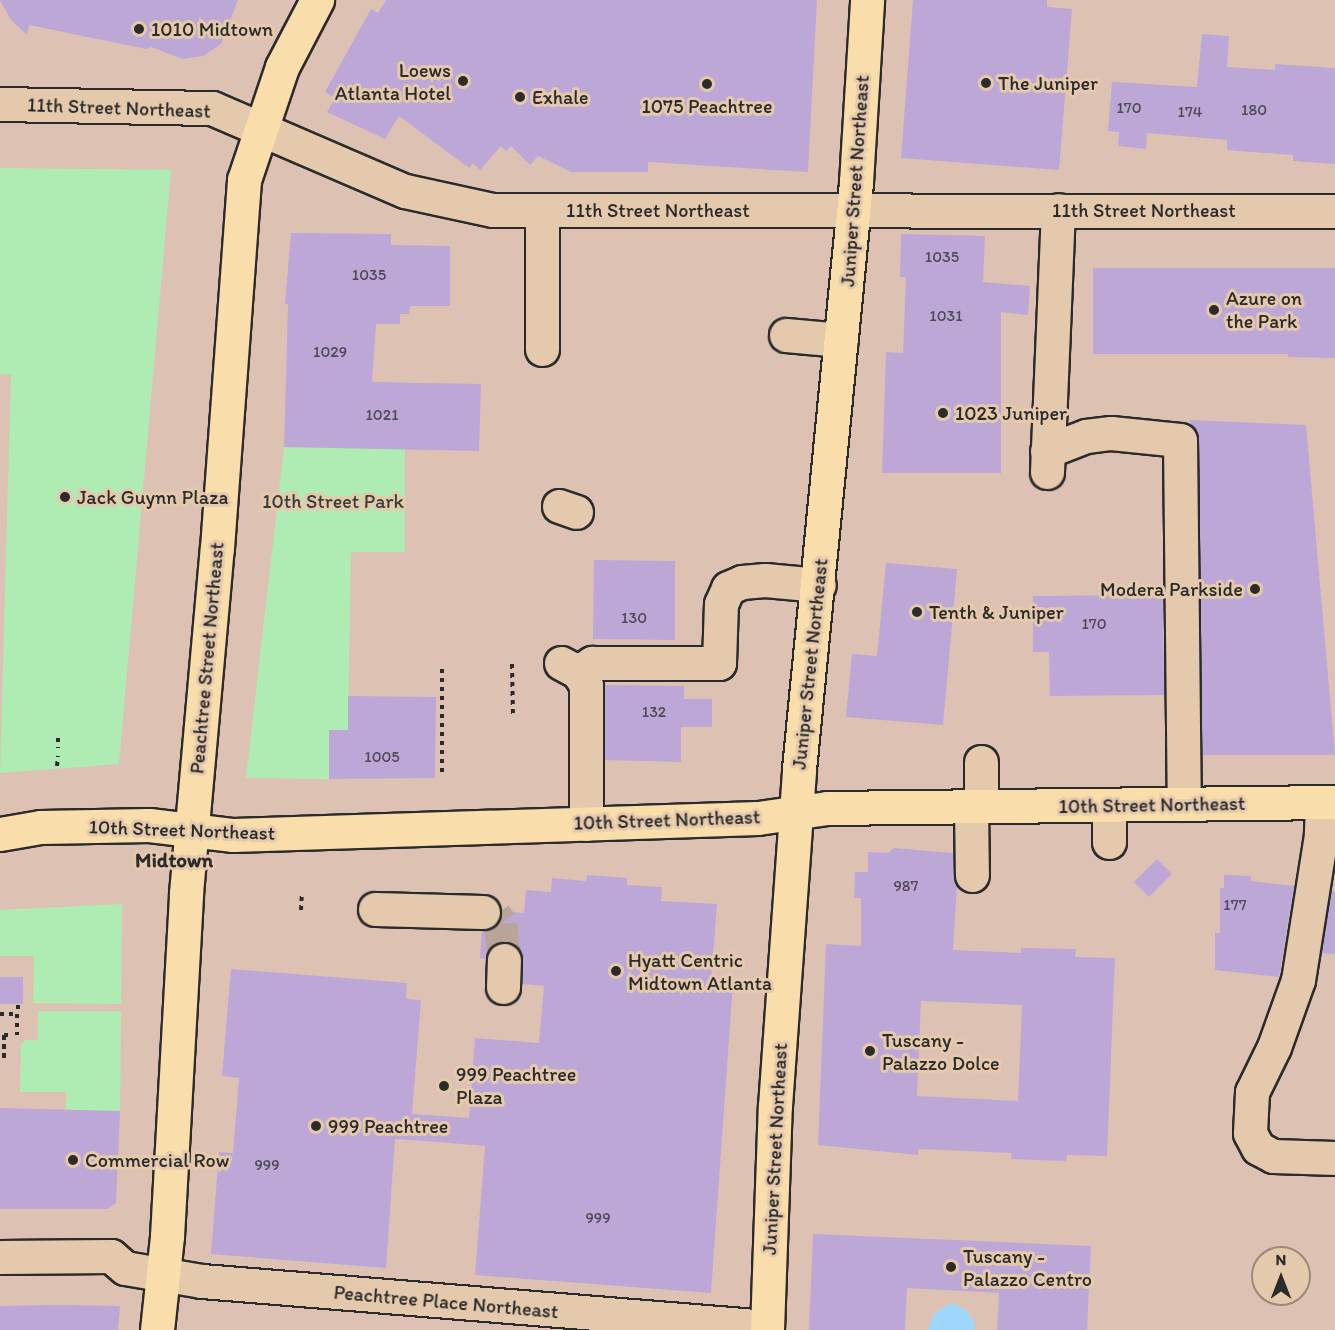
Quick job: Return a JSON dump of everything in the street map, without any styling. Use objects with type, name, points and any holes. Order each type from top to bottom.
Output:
[{"type":"main road","name":"Peachtree Street Northeast","points":[[157,1330],[163,1274],[192,830],[244,180],[260,126],[282,67],[317,0]]},
{"type":"main road","name":"Juniper Street Northeast","points":[[767,1328],[775,1106],[797,813],[854,210],[867,0]]},
{"type":"main road","name":"10th Street Northeast","points":[[0,834],[40,827],[149,825],[233,835],[758,818],[827,808],[1328,802]]},
{"type":"street","name":"11th Street Northeast","points":[[0,104],[212,108],[260,126],[405,191],[468,207],[543,210],[1335,211]]},
{"type":"street","points":[[543,210],[543,349]]},
{"type":"street","points":[[1058,210],[1047,462],[1086,436],[1111,433],[1180,440],[1184,804]]},
{"type":"street","points":[[786,335],[841,340]]},
{"type":"street","points":[[586,824],[586,685],[570,668],[592,663],[719,663],[721,604],[728,588],[742,582],[765,580],[819,585]]},
{"type":"street","points":[[972,875],[981,762]]},
{"type":"street","points":[[1328,802],[1298,980],[1274,1047],[1252,1092],[1250,1133],[1258,1148],[1273,1156],[1335,1158]]},
{"type":"street","points":[[1109,806],[1109,842]]},
{"type":"street","points":[[375,909],[483,912]]},
{"type":"street","name":"Peachtree Place Northeast","points":[[0,1257],[111,1256],[124,1268],[505,1319],[767,1328]]},
{"type":"street","name":"Peachtree Place Northeast","points":[[0,1278],[110,1277],[124,1268]]},
{"type":"path","points":[[512,664],[513,714]]},
{"type":"path","points":[[442,665],[442,772]]},
{"type":"path","points":[[58,738],[58,748]]},
{"type":"path","points":[[57,766],[58,756]]},
{"type":"path","points":[[300,910],[302,892]]},
{"type":"path","points":[[16,1007],[25,1007]]},
{"type":"path","points":[[0,1014],[17,1014],[14,1035],[4,1035],[4,1058]]},
{"type":"green space","points":[[0,168],[171,170],[119,764],[0,773],[11,375],[0,374]]},
{"type":"green space","name":"10th Street Park","points":[[284,447],[405,449],[405,552],[351,552],[348,730],[329,731],[329,779],[246,778]]},
{"type":"green space","points":[[122,904],[121,1004],[33,1003],[34,956],[0,956],[0,910]]},
{"type":"green space","points":[[38,1011],[121,1011],[120,1111],[66,1110],[66,1092],[20,1092],[21,1045],[25,1040],[38,1040]]},
{"type":"water","points":[[951,1303],[964,1309],[975,1322],[974,1330],[928,1330],[934,1314]]},
{"type":"building","name":"1010 Midtown","points":[[0,0],[238,0],[221,44],[203,56],[183,59],[151,47],[146,49],[29,25],[27,35],[11,20]]},
{"type":"building","points":[[386,0],[817,0],[808,172],[648,162],[648,172],[571,172],[538,156],[530,165],[511,146],[506,151],[501,146],[480,170],[473,163],[469,168],[399,116],[385,139],[327,112],[335,98],[325,92],[371,9],[378,13]]},
{"type":"building","name":"The Juniper","points":[[913,0],[1047,0],[1047,7],[1072,9],[1059,170],[901,158]]},
{"type":"building","points":[[1202,34],[1229,36],[1227,67],[1275,70],[1275,64],[1335,68],[1335,164],[1293,161],[1293,155],[1227,150],[1227,140],[1147,133],[1146,149],[1118,146],[1119,132],[1108,131],[1112,82],[1197,87]]},
{"type":"building","points":[[291,233],[391,234],[391,245],[450,246],[450,306],[410,306],[409,314],[400,314],[400,324],[376,324],[372,382],[481,384],[479,451],[284,447],[288,304],[285,304]]},
{"type":"building","points":[[901,234],[985,236],[983,282],[1030,286],[1028,315],[1001,312],[1001,473],[882,473],[886,352],[903,353],[906,277],[900,277]]},
{"type":"building","name":"Azure on the Park","points":[[1093,268],[1335,268],[1335,358],[1288,357],[1288,354],[1093,354]]},
{"type":"building","name":"Modera Parkside","points":[[1189,420],[1306,425],[1335,755],[1202,755],[1199,440]]},
{"type":"building","points":[[594,560],[675,561],[675,640],[593,639]]},
{"type":"building","name":"Tenth & Juniper","points":[[886,563],[957,569],[943,725],[846,717],[852,654],[877,656]]},
{"type":"building","points":[[1163,595],[1164,695],[1050,696],[1049,652],[1033,652],[1033,596]]},
{"type":"building","points":[[605,685],[684,686],[684,699],[712,699],[712,727],[681,727],[681,762],[605,760]]},
{"type":"building","points":[[348,696],[436,697],[435,778],[329,779],[329,730],[348,730]]},
{"type":"building","name":"Tuscany - Palazzo Dolce","points":[[894,848],[953,853],[957,886],[953,950],[1021,953],[1021,948],[1076,949],[1075,957],[1115,958],[1107,1156],[1067,1155],[1066,1161],[1011,1159],[1012,1153],[918,1149],[918,1155],[818,1145],[826,944],[861,946],[861,898],[854,898],[855,872],[868,872],[868,852],[888,853]],"holes":[[[921,1001],[1022,1005],[1018,1101],[917,1096]]]},
{"type":"building","points":[[1157,859],[1172,874],[1149,897],[1134,882]]},
{"type":"building","points":[[587,875],[627,878],[627,885],[662,887],[661,901],[717,904],[711,981],[733,983],[711,1293],[475,1275],[485,1146],[438,1142],[395,1139],[386,1268],[211,1254],[219,1152],[233,1153],[239,1078],[222,1076],[231,969],[407,983],[406,999],[421,1000],[412,1114],[469,1118],[475,1038],[539,1043],[544,986],[522,984],[523,960],[513,944],[496,943],[485,959],[480,958],[482,931],[499,922],[501,911],[524,913],[526,890],[551,892],[552,878],[586,881]]},
{"type":"building","points":[[1224,875],[1251,876],[1251,881],[1294,886],[1279,977],[1215,970],[1215,933],[1220,933],[1220,888],[1224,888]]},
{"type":"building","points":[[1331,891],[1335,892],[1335,954],[1321,953]]},
{"type":"building","points":[[0,977],[23,977],[23,1004],[0,1004]]},
{"type":"building","name":"Commercial Row","points":[[0,1108],[120,1111],[116,1203],[107,1209],[0,1209]]},
{"type":"building","name":"Tuscany - Palazzo Centro","points":[[813,1234],[1091,1246],[1087,1330],[997,1330],[999,1293],[907,1288],[905,1330],[809,1330]]},
{"type":"building","points":[[0,1306],[120,1306],[118,1330],[0,1330]]},
{"type":"tunnel","points":[[483,912],[495,915],[501,923],[504,960]]},
{"type":"place","name":"1010 Midtown","points":[[139,29]]},
{"type":"place","name":"Loews Atlanta Hotel","points":[[463,81]]},
{"type":"place","name":"The Juniper","points":[[986,83]]},
{"type":"place","name":"1075 Peachtree","points":[[707,84]]},
{"type":"place","name":"Exhale","points":[[520,97]]},
{"type":"place","name":"Azure on the Park","points":[[1214,310]]},
{"type":"place","name":"1023 Juniper","points":[[943,413]]},
{"type":"place","name":"Jack Guynn Plaza","points":[[65,497]]},
{"type":"place","name":"Modera Parkside","points":[[1255,589]]},
{"type":"place","name":"Tenth & Juniper","points":[[917,612]]},
{"type":"place","name":"Hyatt Centric Midtown Atlanta","points":[[616,971]]},
{"type":"place","name":"Tuscany - Palazzo Dolce","points":[[870,1051]]},
{"type":"place","name":"999 Peachtree Plaza","points":[[444,1086]]},
{"type":"place","name":"999 Peachtree","points":[[316,1126]]},
{"type":"place","name":"Commercial Row","points":[[73,1160]]},
{"type":"place","name":"Tuscany - Palazzo Centro","points":[[951,1267]]},
{"type":"district","name":"Midtown","points":[[174,860]]}]
